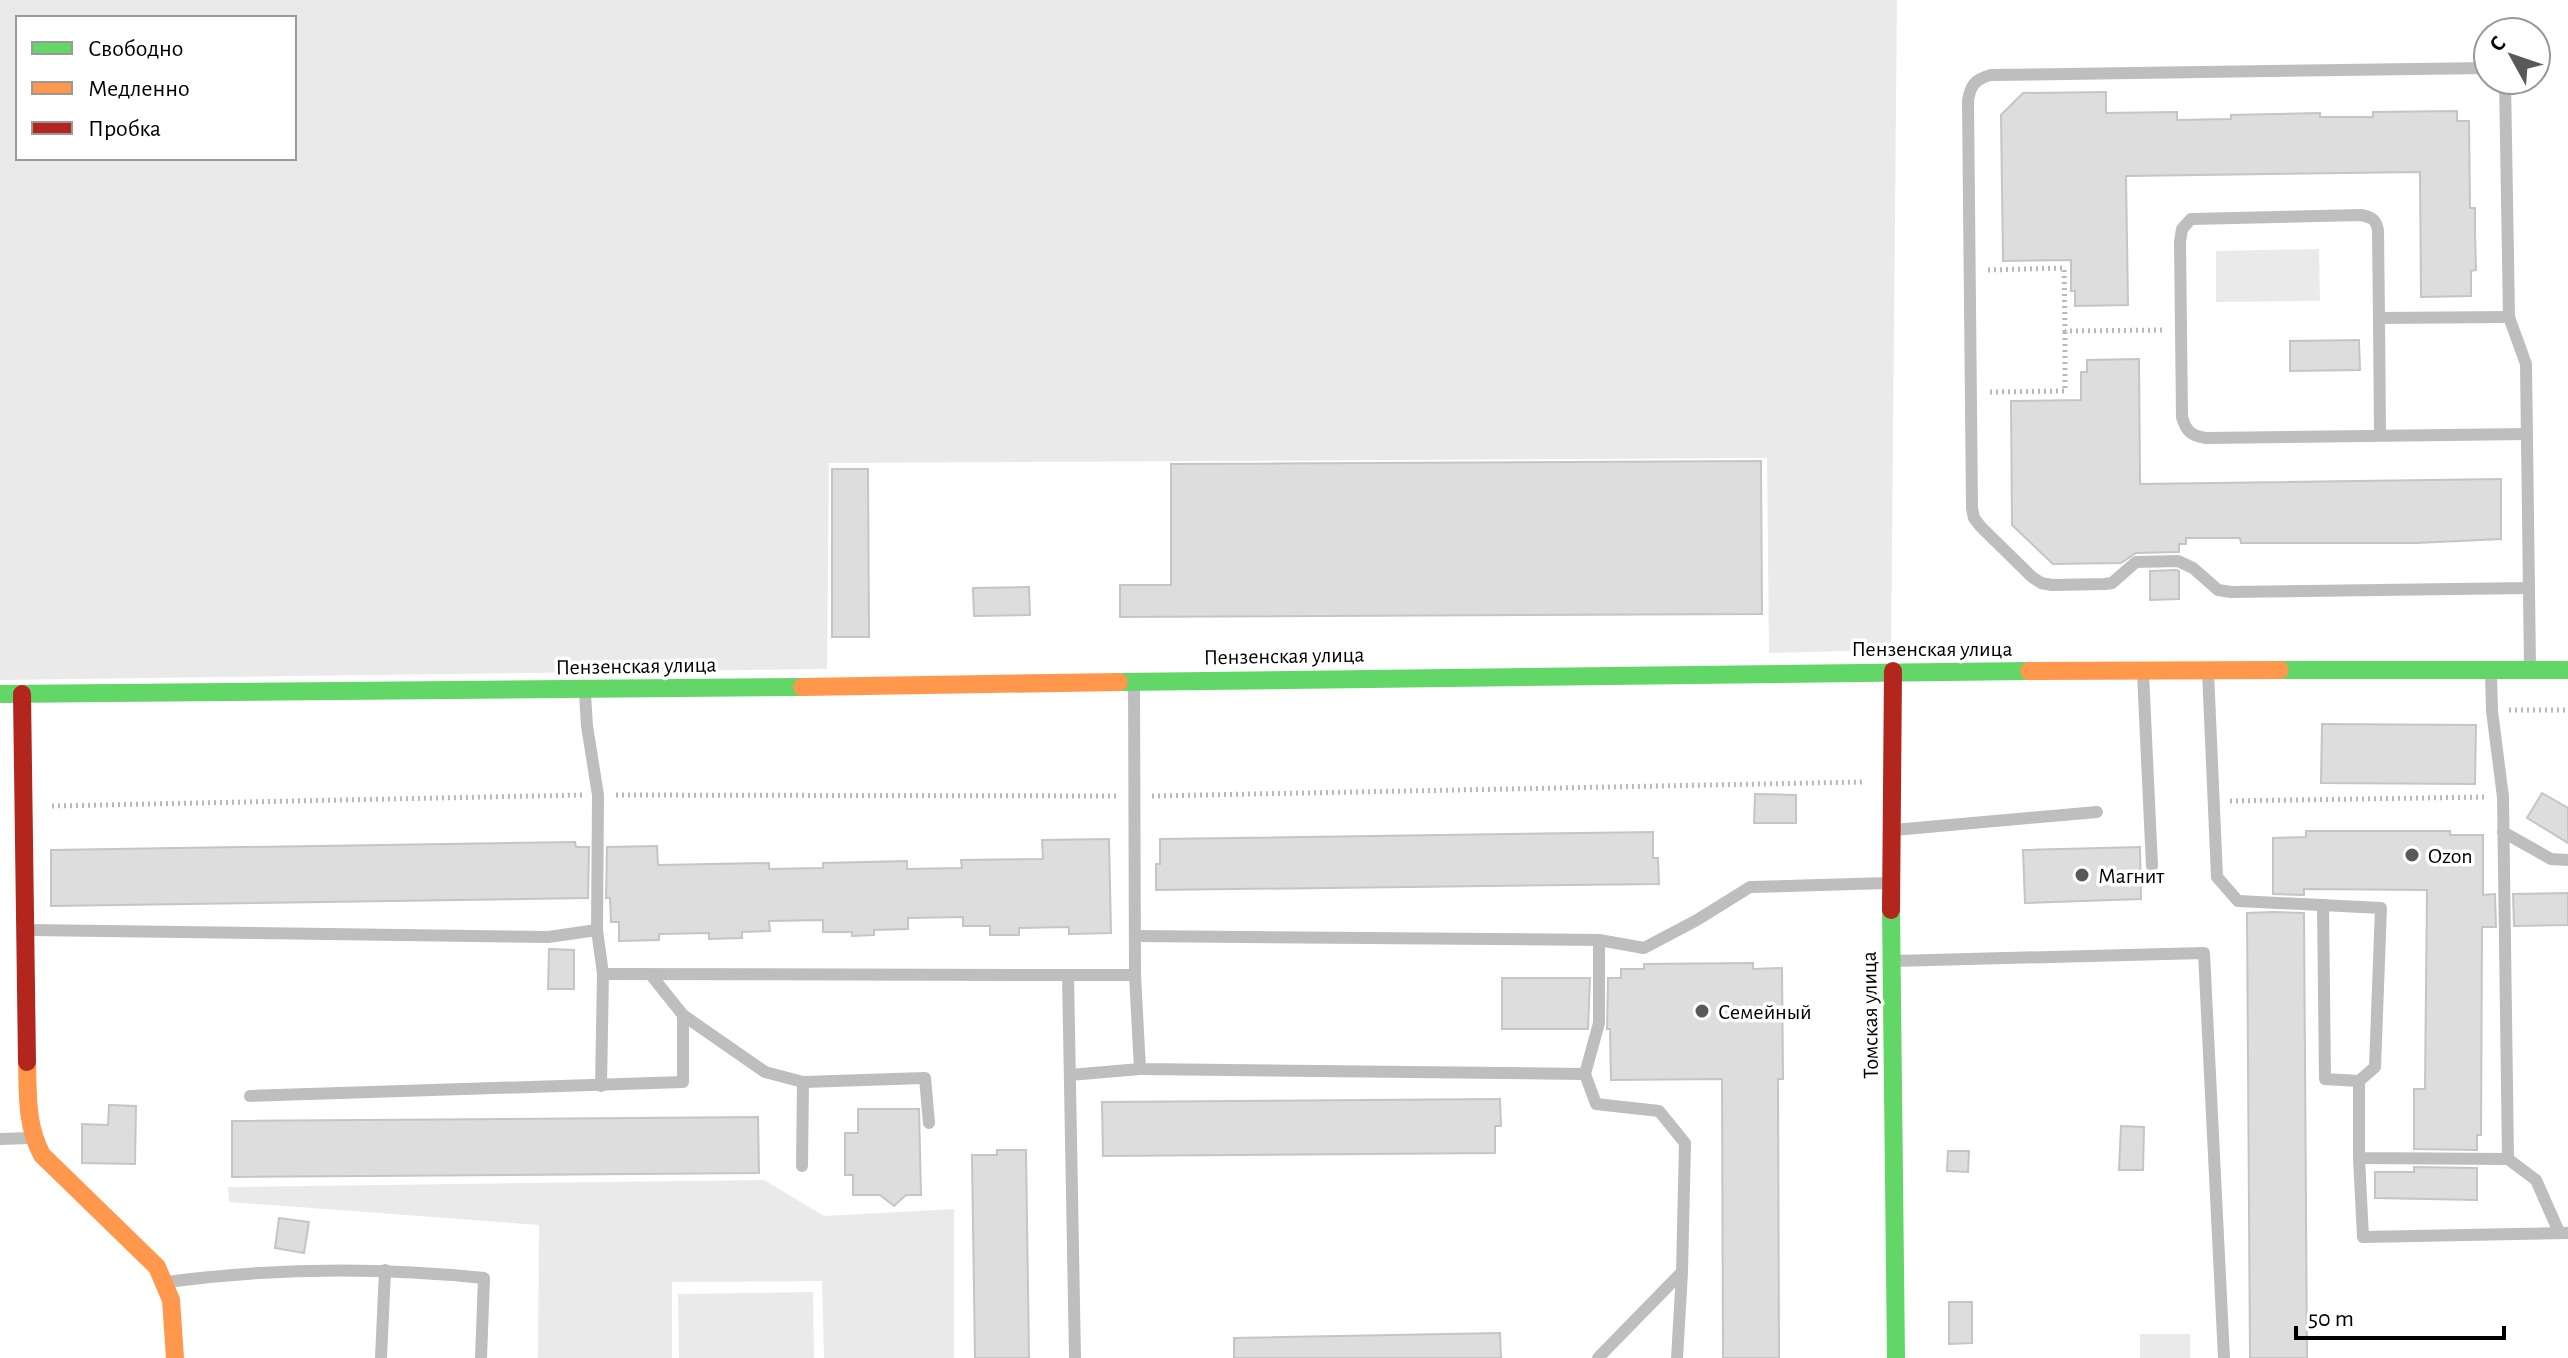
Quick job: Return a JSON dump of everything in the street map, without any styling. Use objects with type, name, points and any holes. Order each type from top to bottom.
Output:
[{"type":"street","name":"Пензенская улица","points":[[0,694],[585,690],[1893,671],[2568,670]]},
{"type":"street","name":"Томская улица","points":[[1893,671],[1891,883],[1896,1358]]},
{"type":"street","points":[[22,694],[28,1110],[33,1138],[42,1155],[157,1267],[167,1282],[175,1312],[175,1358]]},
{"type":"lane","points":[[2472,68],[1980,77],[1970,88],[1968,101],[1974,518],[2041,583],[2052,585],[2112,583],[2136,562],[2178,561],[2193,568],[2218,590],[2231,592],[2529,588]]},
{"type":"lane","points":[[2505,96],[2509,317],[2526,364],[2530,670]]},
{"type":"lane","points":[[2380,435],[2377,223],[2371,217],[2361,215],[2191,219],[2182,229],[2182,417],[2185,429],[2194,436],[2380,435],[2527,434]]},
{"type":"lane","points":[[2379,318],[2509,317]]},
{"type":"lane","points":[[2491,670],[2492,711],[2503,797],[2508,1159]]},
{"type":"lane","points":[[2143,671],[2152,866]]},
{"type":"lane","points":[[2208,672],[2217,877],[2238,901],[2323,905],[2381,908],[2375,1067],[2359,1081],[2325,1079],[2323,905]]},
{"type":"lane","points":[[1134,681],[1135,975],[1140,1069]]},
{"type":"lane","points":[[585,690],[587,726],[598,795],[597,930],[603,974],[601,1086]]},
{"type":"lane","points":[[1891,830],[2097,812]]},
{"type":"lane","points":[[2503,832],[2551,859],[2568,860]]},
{"type":"lane","points":[[1136,936],[1599,940],[1644,948],[1750,887],[1891,883]]},
{"type":"lane","points":[[26,930],[548,937],[597,930]]},
{"type":"lane","points":[[1599,940],[1599,1023],[1585,1074],[1596,1104],[1659,1111],[1685,1143],[1677,1358]]},
{"type":"lane","points":[[1893,961],[2204,953],[2224,1358]]},
{"type":"lane","points":[[603,974],[1135,975]]},
{"type":"lane","points":[[651,975],[683,1015],[765,1072],[803,1082],[925,1078],[929,1123]]},
{"type":"lane","points":[[1068,975],[1075,1358]]},
{"type":"lane","points":[[250,1096],[683,1082],[683,1015]]},
{"type":"lane","points":[[1070,1075],[1140,1069],[1585,1074]]},
{"type":"lane","points":[[2359,1081],[2359,1158],[2363,1237],[2564,1233],[2536,1180],[2508,1159],[2359,1158]]},
{"type":"lane","points":[[802,1166],[803,1082]]},
{"type":"lane","points":[[0,1139],[33,1138]]},
{"type":"lane","points":[[167,1282],[221,1274],[385,1270],[484,1278],[481,1358]]},
{"type":"lane","points":[[381,1358],[385,1270]]},
{"type":"lane","points":[[1598,1358],[1682,1272]]},
{"type":"path","points":[[1970,270],[2064,268],[2065,331],[2065,391],[1971,392]]},
{"type":"path","points":[[2065,331],[2181,329]]},
{"type":"path","points":[[2492,711],[2568,710]]},
{"type":"path","points":[[24,806],[598,795],[1136,796],[1891,781]]},
{"type":"path","points":[[2213,801],[2503,797]]},
{"type":"shaded area","points":[[0,0],[1897,0],[1891,650],[1769,653],[1767,458],[829,463],[827,669],[0,680]]},
{"type":"shaded area","points":[[2319,249],[2320,301],[2216,302],[2216,251]]},
{"type":"shaded area","points":[[764,1180],[824,1216],[954,1209],[954,1358],[824,1358],[822,1281],[672,1282],[672,1358],[538,1358],[539,1225],[229,1202],[228,1187]]},
{"type":"shaded area","points":[[813,1292],[814,1358],[679,1358],[678,1294]]},
{"type":"shaded area","points":[[2140,1334],[2190,1334],[2190,1358],[2140,1358]]},
{"type":"building","points":[[2106,92],[2106,113],[2177,112],[2177,120],[2320,113],[2320,117],[2373,117],[2373,112],[2457,111],[2457,121],[2469,121],[2470,208],[2475,208],[2476,270],[2471,271],[2471,296],[2421,297],[2420,172],[2126,176],[2128,305],[2075,306],[2075,291],[2071,291],[2071,260],[2003,261],[2001,115],[2023,93]]},
{"type":"building","points":[[2359,340],[2360,370],[2290,371],[2290,341]]},
{"type":"building","points":[[2139,359],[2140,484],[2501,479],[2501,539],[2416,543],[2241,543],[2240,538],[2186,538],[2186,544],[2179,544],[2179,552],[2136,553],[2121,563],[2053,564],[2012,525],[2011,401],[2081,400],[2081,372],[2087,372],[2087,360]]},
{"type":"building","points":[[1761,461],[1762,614],[1120,617],[1120,585],[1171,585],[1171,464]]},
{"type":"building","points":[[832,469],[868,469],[869,637],[832,637]]},
{"type":"building","points":[[2150,571],[2179,571],[2179,599],[2150,600]]},
{"type":"building","points":[[1029,587],[1030,615],[974,616],[973,588]]},
{"type":"building","points":[[2322,724],[2476,725],[2475,784],[2321,783]]},
{"type":"building","points":[[2542,793],[2568,808],[2568,843],[2527,818]]},
{"type":"building","points":[[1755,794],[1796,795],[1796,823],[1754,823]]},
{"type":"building","points":[[2306,831],[2450,831],[2450,835],[2483,835],[2483,895],[2495,894],[2496,927],[2482,927],[2481,1135],[2477,1135],[2477,1150],[2414,1149],[2414,1089],[2425,1089],[2427,890],[2304,889],[2304,895],[2273,894],[2273,838],[2306,837]]},
{"type":"building","points":[[1653,832],[1653,858],[1658,858],[1659,884],[1156,890],[1160,839]]},
{"type":"building","points":[[1109,839],[1111,933],[1069,934],[1069,927],[1019,928],[1019,935],[990,935],[990,926],[963,926],[963,917],[908,918],[908,929],[874,930],[874,935],[823,932],[823,920],[769,921],[770,931],[742,932],[742,938],[709,939],[709,933],[659,934],[659,940],[619,941],[619,922],[611,922],[610,898],[606,898],[607,847],[657,846],[658,865],[769,863],[769,869],[823,868],[823,863],[907,861],[907,869],[962,868],[961,860],[1043,859],[1042,840]]},
{"type":"building","points":[[575,842],[576,847],[589,847],[588,898],[51,906],[51,850]]},
{"type":"building","name":"Магнит","points":[[2140,847],[2141,899],[2025,903],[2023,850]]},
{"type":"building","points":[[2568,893],[2568,925],[2514,926],[2513,894]]},
{"type":"building","points":[[2247,913],[2304,913],[2307,1358],[2250,1358]]},
{"type":"building","points":[[549,949],[574,950],[574,989],[548,989]]},
{"type":"building","points":[[1753,963],[1753,969],[1782,968],[1783,1079],[1778,1079],[1779,1358],[1723,1358],[1722,1079],[1611,1080],[1610,1029],[1607,1029],[1608,978],[1621,978],[1621,969],[1644,969],[1644,964]]},
{"type":"building","points":[[1502,978],[1590,978],[1588,1029],[1502,1029]]},
{"type":"building","points":[[1500,1099],[1501,1126],[1495,1126],[1495,1153],[1103,1156],[1102,1102]]},
{"type":"building","points":[[109,1105],[136,1106],[135,1164],[82,1163],[82,1124],[108,1125]]},
{"type":"building","points":[[858,1109],[919,1109],[921,1195],[906,1195],[894,1206],[880,1195],[853,1195],[853,1175],[845,1175],[845,1133],[858,1133]]},
{"type":"building","points":[[758,1117],[759,1173],[232,1177],[232,1121]]},
{"type":"building","points":[[2121,1126],[2144,1127],[2143,1170],[2119,1170]]},
{"type":"building","points":[[997,1150],[1026,1150],[1029,1358],[975,1358],[972,1155],[997,1155]]},
{"type":"building","points":[[1948,1151],[1969,1151],[1968,1172],[1947,1171]]},
{"type":"building","points":[[2414,1167],[2477,1168],[2477,1200],[2375,1198],[2375,1172],[2414,1172]]},
{"type":"building","points":[[279,1218],[309,1222],[304,1253],[275,1248]]},
{"type":"building","points":[[1949,1302],[1972,1302],[1972,1343],[1949,1344]]},
{"type":"building","points":[[1500,1333],[1501,1358],[1234,1358],[1234,1338]]},
{"type":"traffic: fast","points":[[2280,670],[2568,670]]},
{"type":"traffic: fast","points":[[1119,682],[2029,671]]},
{"type":"traffic: fast","points":[[0,694],[802,687]]},
{"type":"traffic: fast","points":[[1891,910],[1896,1358]]},
{"type":"traffic: slow","points":[[2029,671],[2280,670]]},
{"type":"traffic: slow","points":[[802,687],[1119,682]]},
{"type":"traffic: slow","points":[[27,1062],[30,1121],[42,1155],[157,1267],[171,1300],[175,1358]]},
{"type":"traffic: jam","points":[[1891,910],[1893,671]]},
{"type":"traffic: jam","points":[[22,694],[27,1062]]},
{"type":"place","name":"Ozon","points":[[2412,855]]},
{"type":"place","name":"Магнит","points":[[2082,875]]},
{"type":"place","name":"Семейный","points":[[1702,1011]]}]
